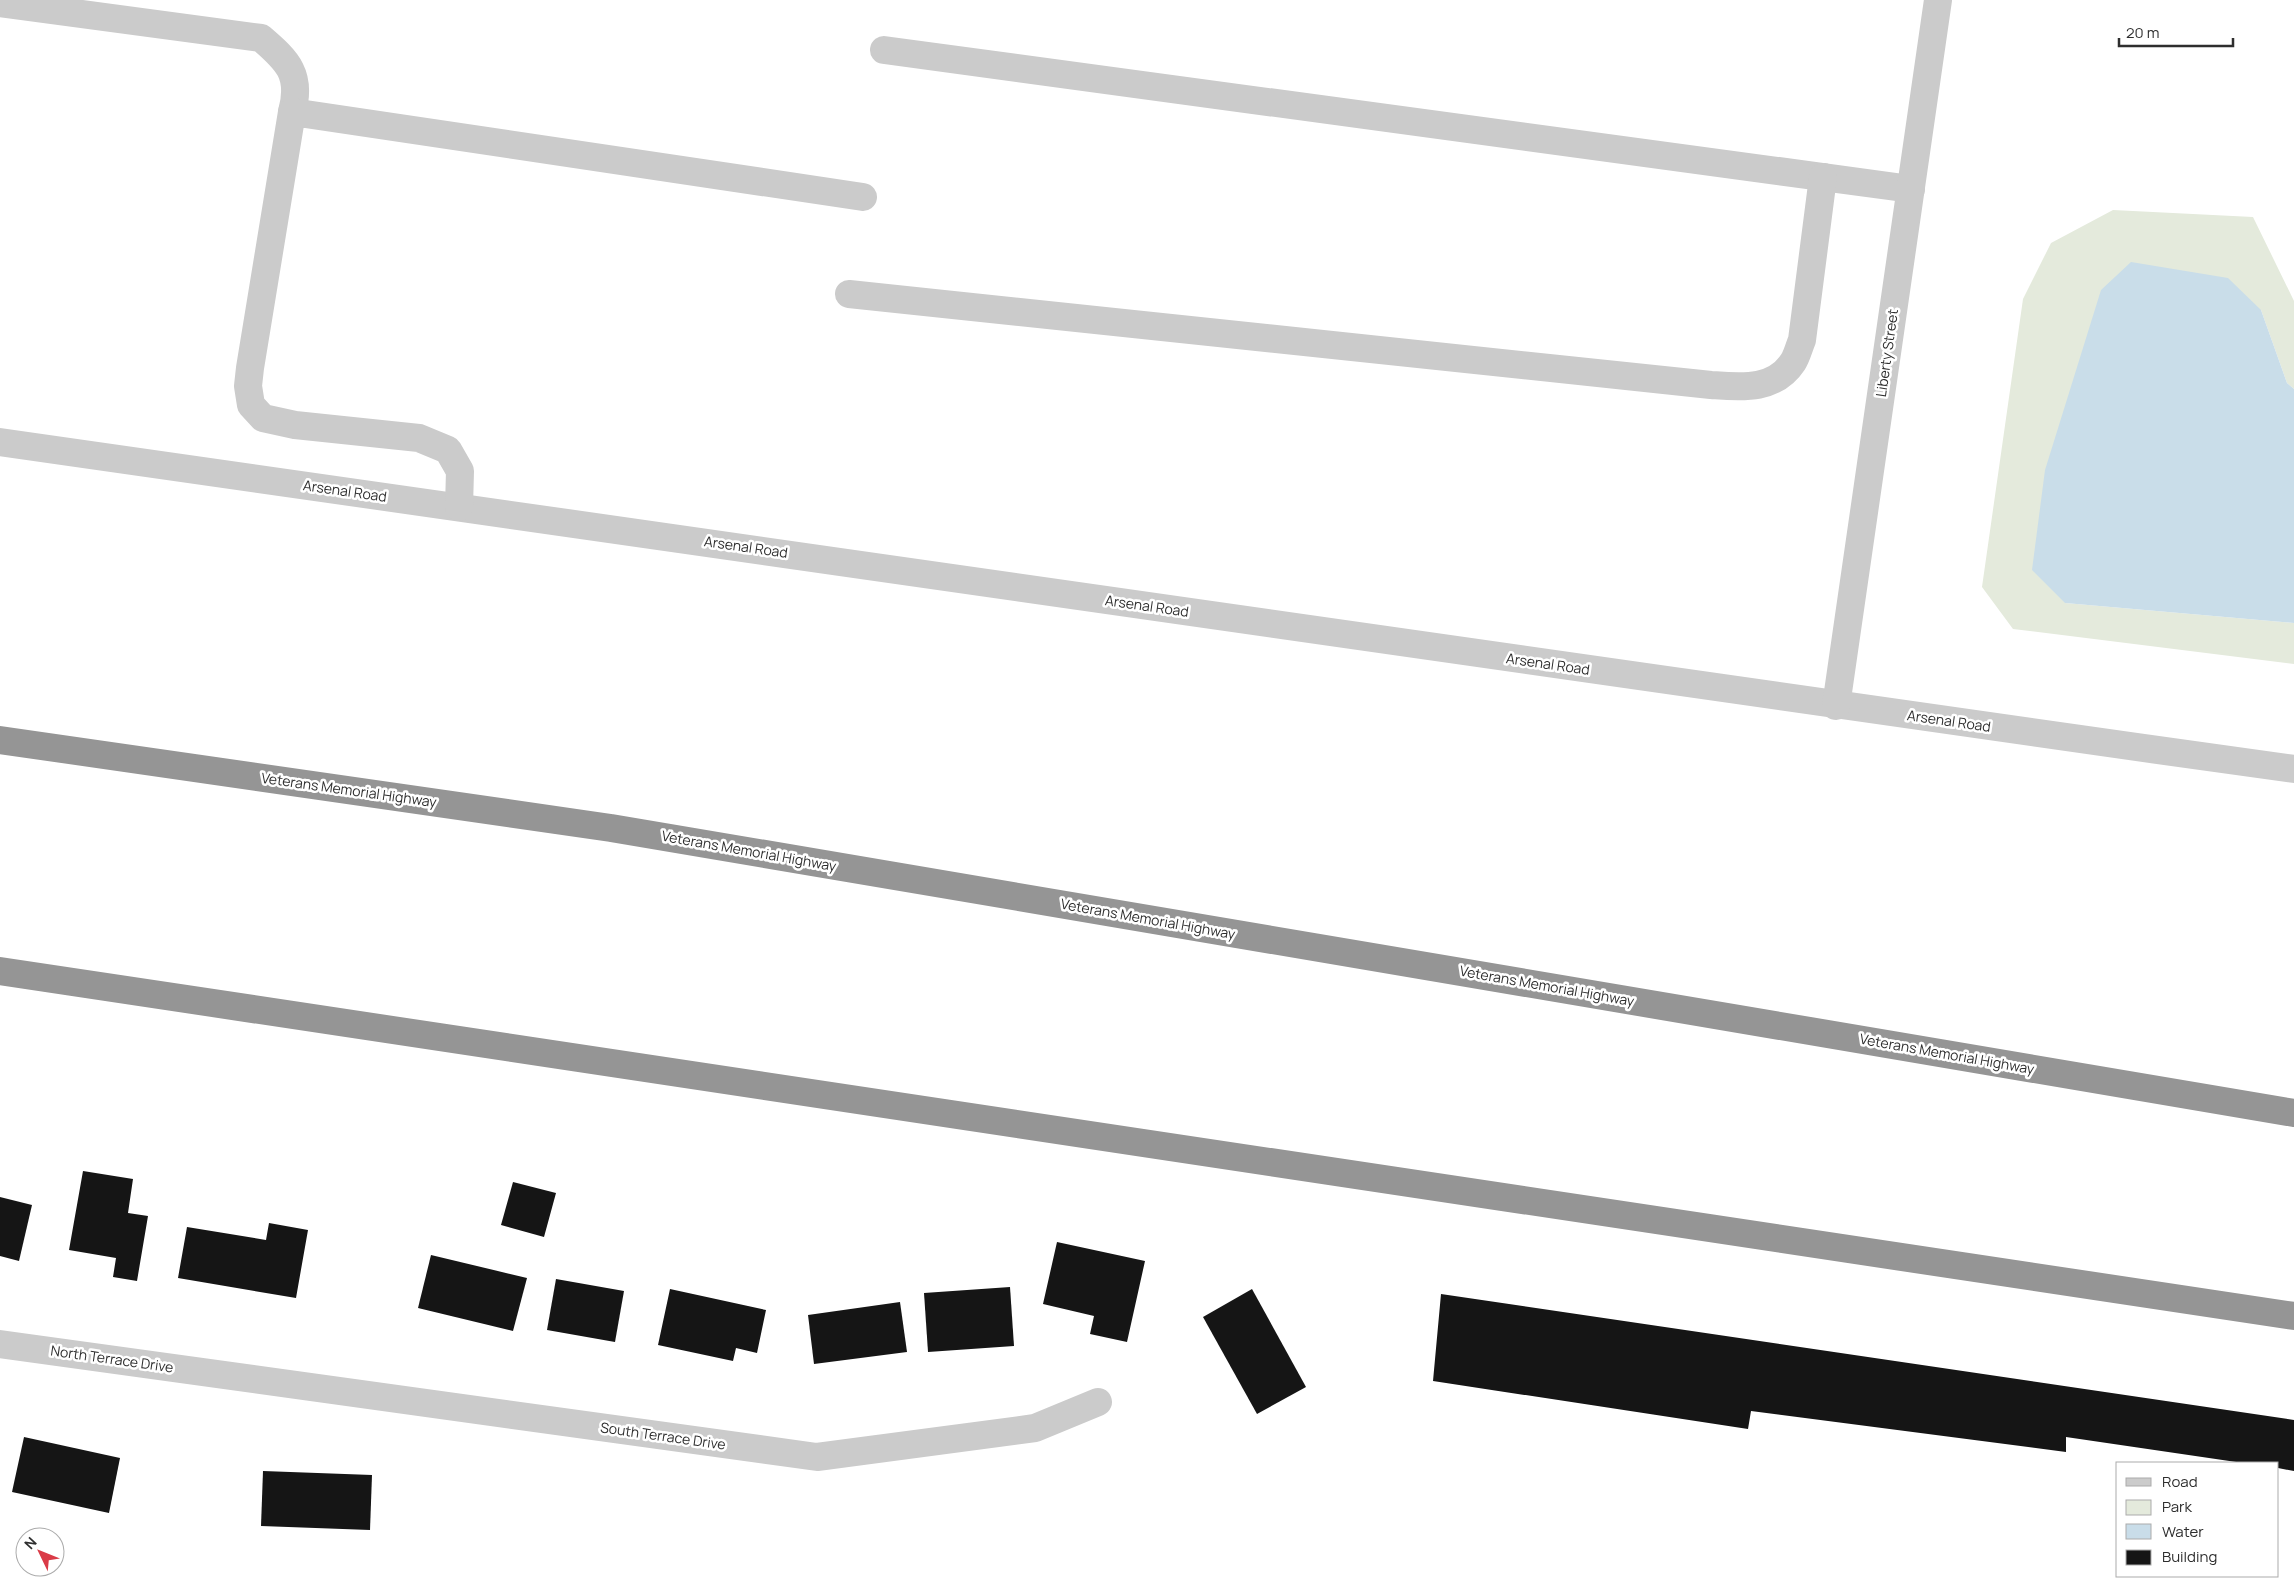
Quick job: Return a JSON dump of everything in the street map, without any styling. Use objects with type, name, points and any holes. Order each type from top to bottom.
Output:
[{"type":"highway","name":"Veterans Memorial Highway","points":[[0,740],[611,828],[2294,1112]]},
{"type":"highway","points":[[0,971],[2294,1316]]},
{"type":"street","name":"Liberty Street","points":[[1836,706],[1938,0]]},
{"type":"street","points":[[0,3],[261,38],[281,55],[294,74],[297,94],[292,112],[250,368],[248,386],[251,405],[263,418],[295,425],[420,438],[448,450],[460,471],[458,507]]},
{"type":"street","points":[[884,50],[1911,189]]},
{"type":"street","points":[[292,112],[862,197]]},
{"type":"street","points":[[849,294],[1711,385],[1753,387],[1780,376],[1794,361],[1802,340],[1823,177]]},
{"type":"street","name":"Arsenal Road","points":[[0,442],[1836,706],[2294,769]]},
{"type":"street","name":"North Terrace Drive","points":[[0,1344],[224,1374]]},
{"type":"street","name":"South Terrace Drive","points":[[224,1374],[817,1457],[1035,1428],[1098,1402]]},
{"type":"green space","points":[[2113,210],[2253,217],[2294,301],[2294,389],[2287,383],[2261,310],[2065,603],[2294,623],[2294,664],[2013,629],[1982,587],[2023,299],[2051,243]]},
{"type":"water","points":[[2131,262],[2228,278],[2261,310],[2287,383],[2294,389],[2294,623],[2065,603],[2032,570],[2045,470],[2101,290]]},
{"type":"building","points":[[83,1171],[133,1179],[128,1213],[148,1216],[137,1281],[113,1277],[116,1258],[69,1250]]},
{"type":"building","points":[[513,1182],[556,1193],[544,1237],[501,1225]]},
{"type":"building","points":[[0,1197],[32,1205],[19,1261],[0,1256]]},
{"type":"building","points":[[269,1223],[308,1230],[296,1298],[178,1278],[187,1227],[266,1240]]},
{"type":"building","points":[[1057,1242],[1145,1261],[1127,1342],[1090,1334],[1094,1316],[1043,1304]]},
{"type":"building","points":[[431,1255],[527,1278],[513,1331],[418,1308]]},
{"type":"building","points":[[556,1279],[624,1291],[615,1342],[547,1330]]},
{"type":"building","points":[[1010,1287],[1014,1346],[928,1352],[924,1293]]},
{"type":"building","points":[[670,1289],[766,1310],[757,1353],[736,1348],[733,1361],[658,1345]]},
{"type":"building","points":[[1252,1289],[1306,1387],[1257,1414],[1203,1317]]},
{"type":"building","points":[[1441,1294],[2294,1420],[2294,1471],[2279,1468],[2279,1462],[2236,1462],[2066,1437],[2066,1452],[1751,1411],[1748,1429],[1433,1381]]},
{"type":"building","points":[[900,1302],[907,1352],[814,1364],[808,1315]]},
{"type":"building","points":[[24,1437],[120,1458],[109,1513],[12,1492]]},
{"type":"building","points":[[263,1471],[372,1475],[370,1530],[261,1526]]}]
